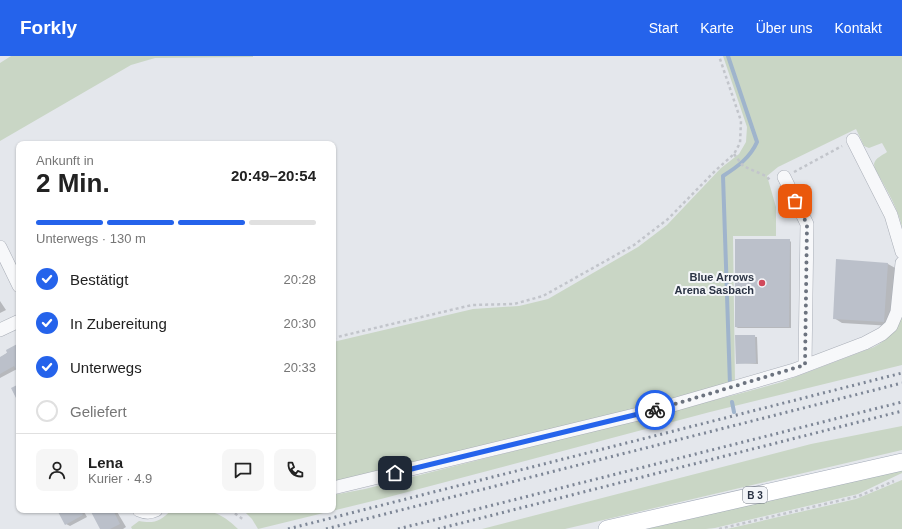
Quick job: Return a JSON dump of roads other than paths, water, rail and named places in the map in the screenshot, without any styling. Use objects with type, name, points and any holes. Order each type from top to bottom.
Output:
[{"type":"main road","name":"B 3","points":[[607,529],[902,462]]},
{"type":"street","points":[[854,140],[892,215],[902,252]]},
{"type":"street","points":[[784,177],[807,224],[805,365]]},
{"type":"street","points":[[0,247],[16,280]]},
{"type":"street","points":[[336,487],[659,409],[805,365],[865,343],[882,334],[891,326],[897,312],[902,263]]},
{"type":"street","points":[[0,330],[16,322]]},
{"type":"waterway","points":[[728,56],[757,142],[751,153],[738,166],[723,176],[730,385]]},
{"type":"waterway","points":[[732,402],[734,412]]},
{"type":"railway","points":[[288,529],[902,373]]},
{"type":"railway","points":[[326,529],[902,383]]},
{"type":"railway","points":[[398,529],[902,402]]},
{"type":"railway","points":[[438,529],[902,411]]},
{"type":"place","name":"Blue Arrows Arena Sasbach","points":[[762,283]]}]
